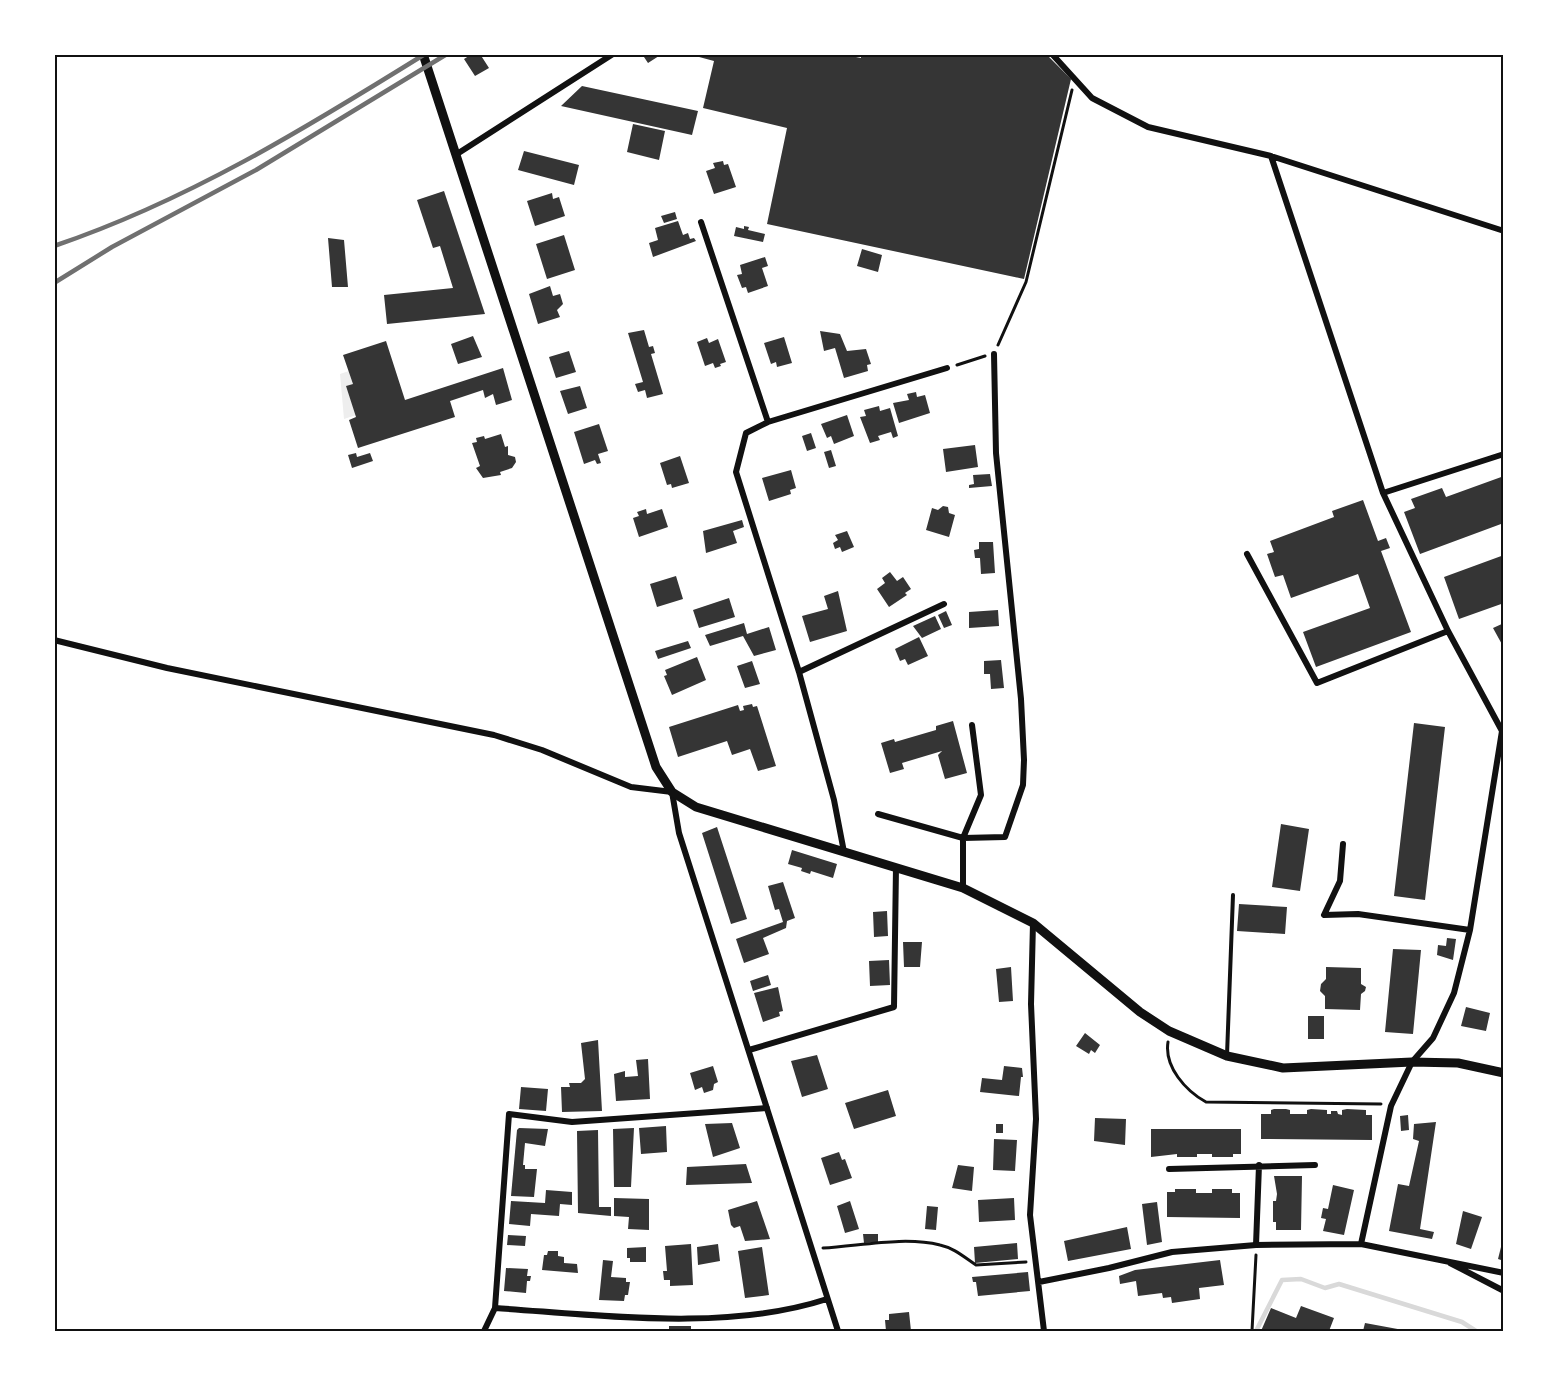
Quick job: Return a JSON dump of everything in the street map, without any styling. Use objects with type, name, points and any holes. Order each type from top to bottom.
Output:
[{"type":"street","points":[[423,54],[656,767],[672,792],[679,833],[838,1331]]},
{"type":"street","points":[[457,154],[613,54]]},
{"type":"street","points":[[1052,54],[1092,98],[1148,127],[1271,156],[1504,231]]},
{"type":"street","points":[[1271,156],[1383,493],[1448,632],[1502,731],[1470,930],[1454,993],[1433,1038],[1412,1062],[1391,1106],[1361,1244]]},
{"type":"street","points":[[701,222],[768,422]]},
{"type":"street","points":[[878,814],[963,838],[1005,837],[1023,785],[1021,699],[996,453],[994,354]]},
{"type":"street","points":[[844,852],[834,800],[799,672],[736,472],[746,433],[768,422],[947,368]]},
{"type":"street","points":[[1383,493],[1504,454]]},
{"type":"street","points":[[1247,554],[1317,683],[1448,632]]},
{"type":"street","points":[[799,672],[944,604]]},
{"type":"street","points":[[54,640],[167,668],[494,735],[542,750],[631,787],[672,792],[696,807],[963,888],[1033,923],[1140,1012],[1169,1031],[1227,1056],[1283,1068],[1412,1062],[1458,1063],[1504,1073]]},
{"type":"street","points":[[963,888],[963,838],[981,795],[972,725]]},
{"type":"street","points":[[1343,843],[1340,881],[1324,915],[1358,914],[1470,930]]},
{"type":"street","points":[[749,1050],[894,1007],[896,867]]},
{"type":"street","points":[[1033,923],[1031,1004],[1036,1119],[1030,1215],[1044,1331]]},
{"type":"street","points":[[484,1331],[495,1308],[509,1114],[572,1122],[767,1108]]},
{"type":"street","points":[[1256,1245],[1259,1165]]},
{"type":"street","points":[[1168,1169],[1315,1165]]},
{"type":"street","points":[[1039,1282],[1172,1252],[1256,1245],[1361,1244],[1504,1273]]},
{"type":"street","points":[[1444,1260],[1504,1291]]},
{"type":"street","points":[[495,1308],[630,1317],[754,1315],[796,1309],[827,1299]]},
{"type":"lane","points":[[1227,1056],[1233,895]]},
{"type":"path","points":[[947,368],[994,354],[1026,282],[1075,79]]},
{"type":"path","points":[[1169,1031],[1167,1049],[1171,1067],[1191,1094],[1206,1102],[1376,1102],[1391,1106]]},
{"type":"path","points":[[817,1263],[823,1248],[915,1242],[939,1245],[958,1252],[976,1265],[1037,1261]]},
{"type":"path","points":[[1252,1331],[1256,1245]]},
{"type":"shaded area","points":[[349,371],[353,384],[346,386],[356,415],[344,419],[340,374]]},
{"type":"building","points":[[472,54],[480,54],[489,68],[475,76],[464,59]]},
{"type":"building","points":[[642,54],[662,54],[648,63]]},
{"type":"building","points":[[688,54],[841,54],[861,58],[861,54],[1046,54],[1071,79],[1024,279],[767,224],[787,128],[703,108],[714,61]]},
{"type":"building","points":[[582,86],[698,111],[692,135],[561,106]]},
{"type":"building","points":[[633,124],[665,131],[659,160],[627,152]]},
{"type":"building","points":[[524,151],[579,165],[574,185],[518,170]]},
{"type":"building","points":[[723,161],[724,165],[728,164],[736,187],[714,194],[706,171],[715,168],[713,163]]},
{"type":"building","points":[[444,191],[485,314],[387,324],[384,295],[453,288],[440,246],[433,248],[417,200]]},
{"type":"building","points":[[552,193],[553,199],[559,197],[565,216],[535,226],[527,201]]},
{"type":"building","points":[[675,212],[677,219],[664,223],[661,216]]},
{"type":"building","points":[[678,221],[683,235],[688,233],[690,239],[694,238],[696,241],[653,257],[649,243],[658,240],[655,228]]},
{"type":"building","points":[[744,226],[749,227],[748,230],[765,234],[763,242],[734,236],[736,227],[744,229]]},
{"type":"building","points":[[564,235],[575,270],[547,279],[536,244]]},
{"type":"building","points":[[328,238],[344,240],[348,287],[332,287]]},
{"type":"building","points":[[862,249],[882,255],[878,272],[857,266]]},
{"type":"building","points":[[765,257],[768,266],[762,268],[768,286],[748,293],[746,287],[742,288],[737,275],[742,274],[740,265]]},
{"type":"building","points":[[550,286],[553,296],[560,294],[563,304],[557,310],[560,317],[538,324],[529,294]]},
{"type":"building","points":[[644,330],[649,347],[653,346],[655,353],[651,354],[663,394],[647,398],[645,390],[638,392],[635,384],[643,382],[628,333]]},
{"type":"building","points":[[820,331],[840,334],[847,351],[866,349],[871,364],[867,365],[868,371],[844,378],[835,348],[824,351]]},
{"type":"building","points":[[473,336],[482,357],[458,364],[451,344]]},
{"type":"building","points":[[784,337],[792,363],[777,367],[776,362],[771,364],[764,343]]},
{"type":"building","points":[[707,338],[709,343],[718,339],[726,362],[720,364],[721,366],[715,368],[713,363],[705,366],[697,342]]},
{"type":"building","points":[[386,341],[405,400],[503,368],[512,400],[496,405],[493,394],[485,398],[483,390],[450,401],[455,417],[358,448],[349,420],[356,417],[346,386],[353,384],[343,355]]},
{"type":"building","points":[[569,351],[576,372],[556,378],[549,357]]},
{"type":"building","points":[[580,386],[587,408],[568,414],[560,391]]},
{"type":"building","points":[[916,392],[917,397],[925,395],[930,413],[899,423],[893,403],[909,400],[907,394]]},
{"type":"building","points":[[879,406],[880,411],[890,408],[898,436],[893,438],[891,432],[878,436],[880,440],[870,443],[860,417],[866,416],[864,410]]},
{"type":"building","points":[[847,415],[854,436],[834,444],[831,436],[827,438],[821,424]]},
{"type":"building","points":[[599,424],[608,451],[598,454],[601,463],[597,464],[595,460],[584,464],[574,432]]},
{"type":"building","points":[[811,433],[816,448],[807,451],[802,436]]},
{"type":"building","points":[[501,434],[505,447],[508,446],[508,455],[515,457],[516,462],[512,468],[500,472],[501,475],[483,478],[476,468],[480,466],[472,443],[477,442],[476,438],[484,436],[485,439]]},
{"type":"building","points":[[975,445],[978,467],[946,472],[943,449]]},
{"type":"building","points":[[831,450],[836,466],[829,468],[824,452]]},
{"type":"building","points":[[356,453],[357,457],[370,453],[373,461],[352,468],[348,455]]},
{"type":"building","points":[[680,456],[689,483],[672,488],[671,484],[667,485],[660,463]]},
{"type":"building","points":[[791,470],[796,488],[790,490],[791,494],[769,501],[762,478]]},
{"type":"building","points":[[990,474],[992,486],[969,488],[969,485],[974,484],[973,475]]},
{"type":"building","points":[[1504,476],[1504,533],[1501,524],[1420,554],[1404,512],[1415,508],[1411,499],[1442,488],[1446,497]]},
{"type":"building","points":[[1363,500],[1378,541],[1386,538],[1390,548],[1381,551],[1411,632],[1316,667],[1303,632],[1370,608],[1358,574],[1291,598],[1283,575],[1275,577],[1267,554],[1274,552],[1270,541],[1334,517],[1332,511]]},
{"type":"building","points":[[943,506],[948,507],[949,513],[955,515],[949,537],[926,530],[932,508],[938,510]]},
{"type":"building","points":[[646,509],[647,514],[662,509],[668,527],[639,537],[633,518],[639,516],[637,512]]},
{"type":"building","points":[[742,520],[744,527],[733,531],[737,543],[706,553],[703,531]]},
{"type":"building","points":[[847,531],[854,547],[842,552],[840,547],[835,549],[833,543],[838,540],[835,535]]},
{"type":"building","points":[[979,542],[993,542],[995,573],[981,574],[980,558],[975,558],[974,550],[979,549]]},
{"type":"building","points":[[1504,555],[1504,603],[1459,619],[1444,577]]},
{"type":"building","points":[[890,572],[897,581],[903,577],[911,589],[905,593],[907,595],[889,607],[877,589],[885,583],[882,578]]},
{"type":"building","points":[[676,576],[683,599],[657,607],[650,584]]},
{"type":"building","points":[[838,591],[847,631],[810,642],[802,616],[828,609],[824,596]]},
{"type":"building","points":[[729,598],[735,617],[699,628],[693,610]]},
{"type":"building","points":[[998,610],[999,626],[969,628],[969,612]]},
{"type":"building","points":[[946,611],[952,625],[944,628],[938,615]]},
{"type":"building","points":[[935,616],[941,629],[922,638],[913,626]]},
{"type":"building","points":[[744,623],[747,634],[769,627],[776,650],[754,656],[743,636],[710,646],[705,635]]},
{"type":"building","points":[[1504,623],[1504,648],[1493,628]]},
{"type":"building","points":[[919,637],[928,656],[908,665],[905,659],[900,661],[895,649]]},
{"type":"building","points":[[688,641],[691,648],[658,659],[655,651]]},
{"type":"building","points":[[697,657],[706,680],[672,695],[664,676],[667,675],[665,670]]},
{"type":"building","points":[[1001,660],[1004,688],[991,689],[990,674],[984,674],[984,661]]},
{"type":"building","points":[[752,661],[760,684],[745,688],[737,666]]},
{"type":"building","points":[[752,704],[753,707],[757,706],[776,766],[758,771],[750,749],[732,755],[727,741],[678,757],[669,727],[738,705],[740,711],[744,710],[743,706]]},
{"type":"building","points":[[953,721],[967,773],[945,779],[938,755],[942,751],[902,763],[904,769],[890,773],[881,743],[894,739],[895,742],[936,730],[936,726]]},
{"type":"building","points":[[1414,723],[1445,727],[1425,900],[1394,896]]},
{"type":"building","points":[[1281,824],[1309,829],[1300,891],[1272,887]]},
{"type":"building","points":[[717,827],[747,919],[731,924],[702,833]]},
{"type":"building","points":[[792,850],[837,864],[833,878],[811,871],[810,874],[801,871],[802,868],[788,864]]},
{"type":"building","points":[[783,882],[795,918],[787,921],[786,928],[763,938],[769,954],[744,963],[736,939],[783,922],[779,909],[775,910],[768,886]]},
{"type":"building","points":[[1239,904],[1287,907],[1285,934],[1237,931]]},
{"type":"building","points":[[887,911],[888,936],[874,937],[873,912]]},
{"type":"building","points":[[1447,938],[1456,939],[1453,960],[1437,955],[1438,945],[1446,946]]},
{"type":"building","points":[[903,942],[922,942],[920,967],[904,967]]},
{"type":"building","points":[[1393,949],[1421,950],[1413,1034],[1385,1032]]},
{"type":"building","points":[[889,960],[890,985],[870,986],[869,961]]},
{"type":"building","points":[[1011,967],[1013,1001],[999,1002],[996,969]]},
{"type":"building","points":[[1326,967],[1361,968],[1361,984],[1366,987],[1361,994],[1360,1010],[1325,1009],[1325,996],[1320,991],[1321,984],[1326,979]]},
{"type":"building","points":[[768,975],[771,985],[753,991],[750,981]]},
{"type":"building","points":[[778,987],[783,1011],[779,1012],[780,1016],[763,1022],[754,993]]},
{"type":"building","points":[[1466,1007],[1490,1013],[1486,1031],[1461,1026]]},
{"type":"building","points":[[1308,1016],[1324,1016],[1324,1039],[1308,1039]]},
{"type":"building","points":[[1085,1033],[1100,1045],[1095,1053],[1091,1050],[1089,1054],[1076,1046]]},
{"type":"building","points":[[598,1040],[602,1111],[562,1112],[561,1087],[570,1087],[569,1083],[581,1083],[585,1079],[581,1043]]},
{"type":"building","points":[[817,1055],[828,1089],[802,1097],[791,1061]]},
{"type":"building","points":[[648,1059],[650,1099],[616,1101],[614,1074],[625,1071],[625,1077],[638,1076],[636,1060]]},
{"type":"building","points":[[713,1066],[718,1082],[714,1084],[713,1090],[704,1093],[702,1087],[695,1090],[690,1073]]},
{"type":"building","points":[[1004,1066],[1022,1068],[1023,1077],[1021,1077],[1019,1096],[980,1092],[982,1078],[1002,1080]]},
{"type":"building","points":[[521,1087],[548,1089],[546,1111],[519,1109]]},
{"type":"building","points":[[888,1090],[896,1116],[854,1129],[845,1103]]},
{"type":"building","points":[[1311,1109],[1327,1110],[1327,1114],[1337,1111],[1342,1115],[1342,1110],[1366,1110],[1366,1115],[1372,1115],[1372,1140],[1261,1139],[1261,1114],[1271,1114],[1271,1110],[1290,1110],[1290,1114],[1307,1114],[1307,1110]]},
{"type":"building","points":[[1408,1115],[1409,1130],[1401,1131],[1400,1116]]},
{"type":"building","points":[[1095,1118],[1126,1119],[1125,1145],[1094,1141]]},
{"type":"building","points":[[1436,1122],[1420,1229],[1434,1232],[1432,1239],[1389,1231],[1398,1184],[1409,1186],[1419,1141],[1413,1139],[1414,1124]]},
{"type":"building","points":[[732,1123],[740,1148],[713,1157],[705,1124]]},
{"type":"building","points":[[996,1124],[1003,1124],[1003,1133],[996,1133]]},
{"type":"building","points":[[666,1126],[667,1152],[641,1154],[639,1128]]},
{"type":"building","points":[[519,1128],[548,1129],[545,1146],[525,1143],[523,1165],[525,1169],[537,1169],[534,1197],[511,1196]]},
{"type":"building","points":[[634,1128],[631,1187],[614,1187],[613,1129]]},
{"type":"building","points":[[1151,1129],[1241,1129],[1241,1154],[1233,1154],[1233,1157],[1197,1154],[1197,1157],[1177,1157],[1177,1154],[1151,1157]]},
{"type":"building","points":[[598,1130],[599,1207],[611,1207],[611,1216],[578,1213],[577,1131]]},
{"type":"building","points":[[994,1139],[1017,1140],[1015,1171],[993,1170]]},
{"type":"building","points":[[839,1152],[842,1160],[845,1159],[852,1178],[830,1185],[821,1158]]},
{"type":"building","points":[[746,1164],[752,1183],[686,1185],[687,1167]]},
{"type":"building","points":[[958,1165],[974,1167],[972,1191],[952,1188]]},
{"type":"building","points":[[1274,1176],[1302,1176],[1301,1230],[1276,1230],[1276,1222],[1273,1222],[1273,1201],[1276,1201],[1277,1194]]},
{"type":"building","points":[[1333,1185],[1354,1190],[1344,1235],[1323,1231],[1326,1219],[1321,1218],[1323,1208],[1328,1209]]},
{"type":"building","points":[[1175,1189],[1196,1189],[1196,1193],[1212,1193],[1212,1189],[1232,1189],[1232,1193],[1240,1193],[1240,1218],[1167,1217],[1167,1192],[1175,1192]]},
{"type":"building","points":[[546,1190],[572,1192],[572,1205],[560,1204],[559,1216],[531,1214],[530,1226],[509,1224],[511,1201],[545,1203]]},
{"type":"building","points":[[614,1198],[649,1199],[649,1230],[628,1229],[629,1217],[614,1216]]},
{"type":"building","points":[[1014,1198],[1015,1220],[979,1222],[978,1200]]},
{"type":"building","points":[[757,1201],[770,1239],[745,1241],[740,1226],[734,1228],[731,1225],[728,1210]]},
{"type":"building","points":[[850,1201],[859,1229],[845,1233],[837,1206]]},
{"type":"building","points":[[1157,1202],[1162,1242],[1147,1245],[1142,1204]]},
{"type":"building","points":[[927,1206],[938,1207],[936,1230],[925,1229]]},
{"type":"building","points":[[1463,1211],[1482,1217],[1471,1249],[1456,1244]]},
{"type":"building","points":[[1127,1227],[1131,1249],[1068,1261],[1064,1241]]},
{"type":"building","points":[[863,1234],[878,1234],[878,1242],[864,1243]]},
{"type":"building","points":[[508,1235],[526,1236],[525,1246],[507,1245]]},
{"type":"building","points":[[1504,1239],[1504,1261],[1498,1259]]},
{"type":"building","points":[[1017,1243],[1018,1259],[975,1263],[974,1247]]},
{"type":"building","points":[[691,1244],[693,1285],[670,1286],[670,1280],[664,1280],[663,1271],[667,1271],[665,1246]]},
{"type":"building","points":[[718,1244],[720,1261],[698,1265],[697,1247]]},
{"type":"building","points":[[646,1247],[646,1262],[630,1262],[630,1258],[627,1258],[627,1248]]},
{"type":"building","points":[[762,1247],[769,1295],[745,1298],[738,1251]]},
{"type":"building","points":[[548,1251],[558,1251],[558,1256],[564,1257],[564,1263],[577,1264],[578,1273],[542,1270],[544,1255],[547,1255]]},
{"type":"building","points":[[603,1260],[613,1261],[611,1277],[626,1278],[626,1282],[630,1282],[628,1295],[625,1295],[624,1301],[599,1300]]},
{"type":"building","points":[[1220,1260],[1224,1285],[1199,1288],[1200,1299],[1172,1303],[1171,1297],[1163,1298],[1162,1293],[1138,1296],[1136,1281],[1120,1284],[1119,1276],[1135,1270]]},
{"type":"building","points":[[506,1268],[528,1269],[527,1276],[531,1276],[530,1281],[527,1281],[526,1293],[504,1291]]},
{"type":"building","points":[[1028,1272],[1030,1291],[978,1296],[976,1282],[973,1282],[972,1277]]},
{"type":"building","points":[[1301,1306],[1334,1318],[1329,1331],[1261,1331],[1271,1308],[1296,1318]]},
{"type":"building","points":[[909,1312],[911,1331],[886,1331],[885,1320],[889,1320],[889,1314]]},
{"type":"building","points":[[1365,1323],[1403,1330],[1403,1331],[1363,1331]]},
{"type":"building","points":[[669,1326],[691,1326],[691,1331],[669,1331]]},
{"type":"waterway","points":[[1256,1331],[1282,1280],[1301,1279],[1325,1288],[1339,1284],[1462,1322],[1476,1331]]},
{"type":"railway","points":[[54,246],[151,207],[245,161],[336,109],[425,54]]},
{"type":"railway","points":[[54,283],[112,247],[256,170],[447,54]]}]
